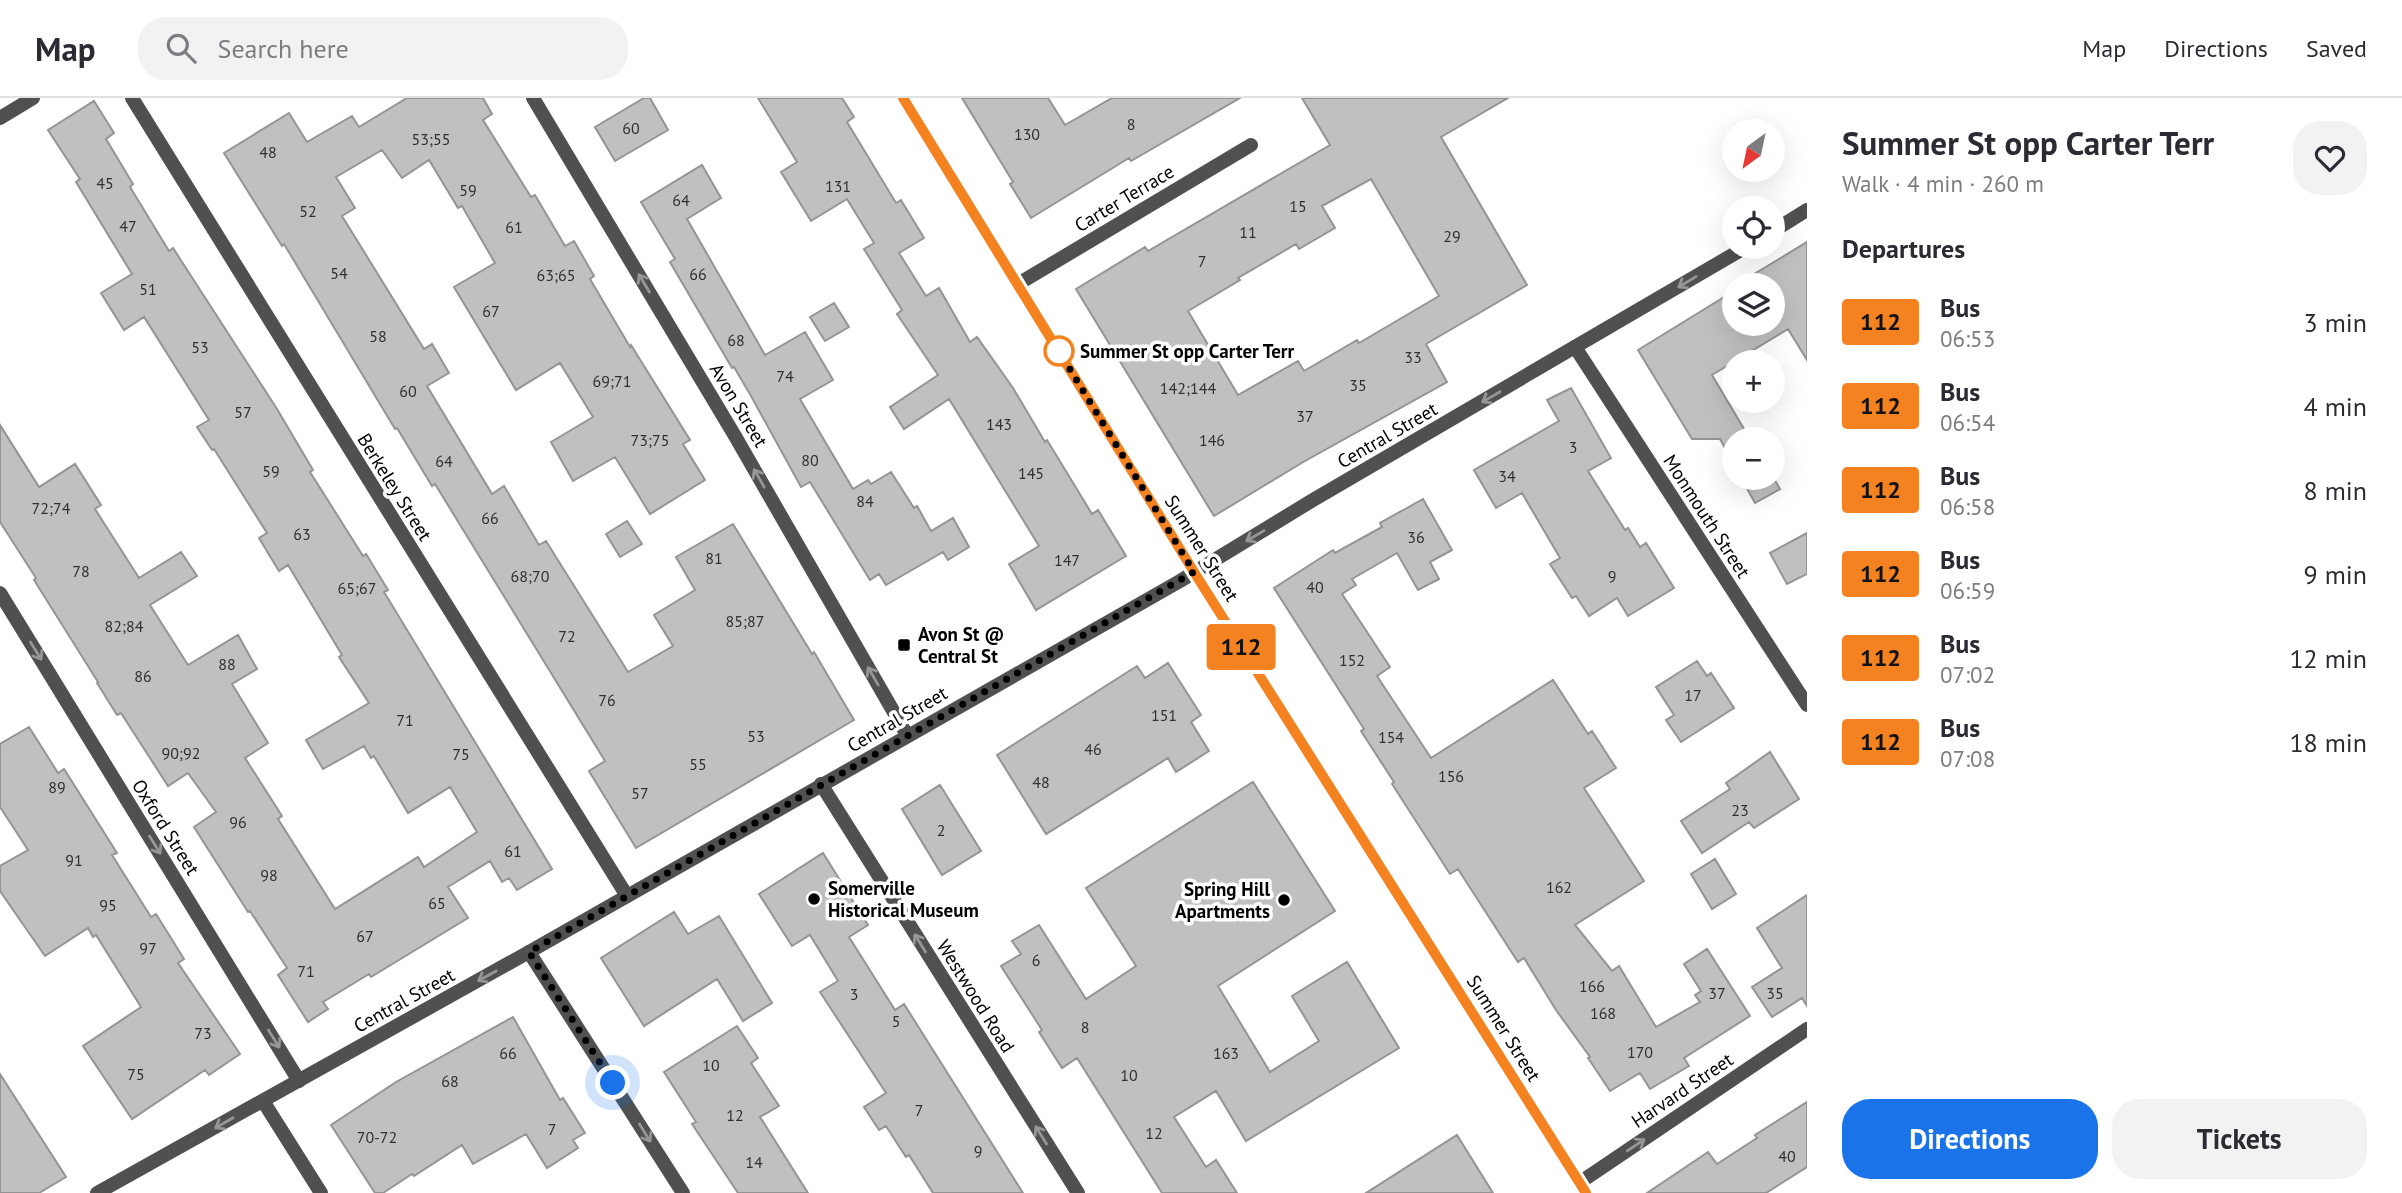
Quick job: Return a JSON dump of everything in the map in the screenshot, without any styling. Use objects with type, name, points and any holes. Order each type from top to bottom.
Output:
[{"type":"main road","name":"Summer Street","points":[[903,98],[1194,572],[1583,1188]]},
{"type":"street","points":[[0,118],[33,98]]},
{"type":"street","name":"Berkeley Street","points":[[132,98],[627,896]]},
{"type":"street","name":"Avon Street","points":[[533,98],[729,425],[907,735]]},
{"type":"street","name":"Carter Terrace","points":[[1017,284],[1251,145]]},
{"type":"street","points":[[1785,224],[1807,210]]},
{"type":"street","name":"Central Street","points":[[97,1193],[529,952],[1194,572],[1726,259]]},
{"type":"street","name":"Monmouth Street","points":[[1576,347],[1807,705]]},
{"type":"street","name":"Oxford Street","points":[[0,593],[299,1081]]},
{"type":"street","name":"Westwood Road","points":[[821,784],[1078,1193]]},
{"type":"street","points":[[529,952],[683,1193]]},
{"type":"street","name":"Harvard Street","points":[[1583,1188],[1807,1029]]},
{"type":"street","points":[[263,1101],[321,1193]]},
{"type":"building","points":[[407,98],[483,98],[492,114],[483,120],[531,197],[535,195],[565,246],[574,241],[594,276],[590,279],[690,440],[683,444],[705,480],[650,514],[615,457],[573,481],[551,442],[593,417],[560,363],[516,390],[454,287],[495,263],[462,206],[458,208],[429,160],[402,178],[382,150],[336,177],[355,208],[342,216],[424,349],[432,344],[449,373],[427,386],[492,494],[504,486],[539,545],[546,541],[628,672],[673,646],[654,615],[695,590],[676,557],[733,524],[854,720],[636,848],[589,771],[605,761],[435,484],[432,486],[397,428],[395,429],[284,244],[282,246],[224,153],[289,113],[307,142],[352,116],[359,127]]},
{"type":"building","points":[[644,98],[650,98],[668,130],[615,161],[595,127]]},
{"type":"building","points":[[758,98],[842,98],[854,117],[847,122],[896,203],[901,200],[924,238],[899,253],[926,296],[939,288],[970,342],[977,337],[1013,388],[1045,442],[1047,440],[1092,514],[1098,510],[1126,556],[1036,610],[1009,564],[1039,546],[949,399],[904,429],[890,407],[938,375],[897,314],[902,310],[864,249],[874,243],[847,199],[811,221],[781,172],[797,162]]},
{"type":"building","points":[[962,98],[1048,98],[1065,125],[1112,98],[1240,98],[1131,161],[1129,158],[1031,218],[1010,184],[1013,182]]},
{"type":"building","points":[[1302,98],[1508,98],[1441,137],[1527,285],[1426,344],[1447,382],[1305,461],[1214,516],[1076,289],[1145,247],[1148,251],[1330,145]],"holes":[[[1371,179],[1439,296],[1359,343],[1357,340],[1304,371],[1298,361],[1238,395],[1188,311],[1296,244],[1299,249],[1335,228],[1322,206]]]},
{"type":"building","points":[[94,101],[114,133],[106,139],[133,184],[130,187],[169,251],[173,248],[277,409],[313,470],[310,472],[363,556],[366,554],[388,590],[384,592],[552,869],[517,890],[509,878],[502,882],[490,861],[448,887],[468,918],[371,977],[369,974],[323,1002],[328,1009],[308,1022],[278,975],[287,968],[194,827],[216,812],[188,773],[168,786],[121,713],[117,715],[0,522],[0,425],[39,487],[75,464],[101,505],[95,509],[139,578],[181,552],[197,576],[150,605],[188,665],[238,635],[257,669],[232,684],[268,743],[245,758],[282,816],[278,819],[335,909],[418,857],[424,867],[477,832],[450,787],[408,813],[374,756],[371,758],[364,746],[323,769],[306,740],[369,703],[339,657],[342,655],[288,565],[279,571],[259,538],[267,533],[197,427],[209,420],[144,317],[124,330],[101,293],[132,274],[76,182],[80,179],[48,130]]},
{"type":"building","points":[[702,165],[721,198],[687,219],[765,355],[805,332],[833,380],[800,399],[853,489],[868,480],[871,484],[891,472],[914,508],[917,506],[931,531],[953,518],[969,547],[948,560],[943,552],[886,585],[879,574],[870,580],[810,482],[801,487],[751,396],[670,262],[675,259],[641,202]]},
{"type":"building","points":[[1807,242],[1807,360],[1788,329],[1785,331],[1785,273],[1756,273],[1779,259],[1785,259],[1785,255]]},
{"type":"building","points":[[1722,298],[1722,336],[1776,336],[1753,350],[1722,350],[1722,369],[1712,375],[1722,392],[1722,413],[1735,413],[1743,427],[1722,427],[1722,443],[1720,439],[1692,439],[1638,350]]},
{"type":"building","points":[[834,303],[849,327],[825,341],[810,317]]},
{"type":"building","points":[[1571,388],[1611,458],[1588,471],[1625,530],[1628,528],[1640,547],[1646,543],[1674,588],[1628,616],[1617,598],[1589,616],[1576,596],[1572,598],[1550,564],[1560,558],[1522,493],[1496,508],[1474,470],[1559,421],[1547,400]]},
{"type":"building","points":[[1748,490],[1778,490],[1755,503]]},
{"type":"building","points":[[1423,499],[1452,550],[1430,562],[1439,579],[1418,590],[1397,553],[1352,579],[1356,585],[1342,594],[1390,667],[1377,676],[1431,758],[1553,680],[1588,734],[1592,731],[1616,768],[1584,788],[1644,881],[1575,925],[1612,971],[1619,966],[1656,1027],[1700,1002],[1695,995],[1701,991],[1684,964],[1707,949],[1750,1016],[1684,1058],[1689,1066],[1650,1089],[1640,1073],[1610,1091],[1524,958],[1518,962],[1458,869],[1450,874],[1392,784],[1394,782],[1361,731],[1364,729],[1274,588],[1333,550],[1335,553],[1382,527],[1380,523]]},
{"type":"building","points":[[627,521],[642,544],[620,557],[606,534]]},
{"type":"building","points":[[1807,533],[1807,574],[1787,584],[1770,553]]},
{"type":"building","points":[[1697,661],[1707,676],[1711,673],[1734,708],[1681,742],[1666,720],[1674,715],[1656,687]]},
{"type":"building","points":[[1168,663],[1201,715],[1191,722],[1209,751],[1176,772],[1168,758],[1046,834],[997,755],[1137,666],[1145,678]]},
{"type":"building","points":[[29,727],[58,773],[64,769],[117,853],[112,855],[151,917],[156,914],[184,959],[178,963],[240,1054],[209,1075],[205,1070],[132,1119],[83,1046],[141,1007],[96,935],[93,937],[88,928],[45,956],[0,891],[0,866],[28,850],[0,807],[0,744]]},
{"type":"building","points":[[1770,752],[1799,799],[1754,828],[1749,822],[1702,853],[1681,821],[1730,789],[1726,783]]},
{"type":"building","points":[[1253,782],[1335,911],[1218,986],[1270,1072],[1319,1041],[1292,996],[1347,962],[1399,1048],[1246,1141],[1216,1091],[1174,1117],[1206,1167],[1216,1160],[1237,1193],[1162,1193],[1077,1058],[1062,1068],[1039,1032],[1042,1030],[1001,966],[1021,954],[1012,941],[1039,925],[1086,999],[1136,966],[1086,888]]},
{"type":"building","points":[[940,785],[981,851],[942,875],[902,809]]},
{"type":"building","points":[[823,853],[868,925],[849,937],[895,1010],[904,1004],[1023,1193],[933,1193],[909,1155],[906,1157],[886,1126],[879,1130],[864,1107],[886,1093],[820,992],[838,981],[810,935],[792,946],[759,894]]},
{"type":"building","points":[[1715,859],[1736,894],[1712,909],[1691,874]]},
{"type":"building","points":[[1807,895],[1807,1006],[1802,998],[1772,1017],[1752,987],[1782,968],[1757,928]]},
{"type":"building","points":[[674,912],[688,934],[719,916],[772,1003],[743,1021],[717,979],[644,1026],[601,958]]},
{"type":"building","points":[[513,1017],[560,1100],[563,1098],[585,1133],[573,1140],[578,1148],[547,1168],[526,1134],[473,1164],[462,1145],[414,1176],[412,1174],[383,1193],[375,1193],[331,1125],[396,1082]]},
{"type":"building","points":[[737,1026],[758,1058],[751,1063],[779,1106],[760,1117],[808,1193],[738,1193],[692,1124],[696,1122],[664,1072]]},
{"type":"building","points":[[0,1074],[66,1177],[39,1193],[0,1193]]},
{"type":"building","points":[[1807,1102],[1807,1167],[1766,1193],[1647,1193],[1708,1152],[1717,1164],[1757,1138],[1755,1135]]},
{"type":"building","points":[[1457,1135],[1493,1193],[1366,1193]]},
{"type":"bus line","name":"112","points":[[903,98],[1194,572],[1586,1193]]},
{"type":"place","name":"Summer St opp Carter Terr","points":[[1059,351]]},
{"type":"place","name":"Avon St @ Central St","points":[[904,645]]},
{"type":"place","name":"Somerville Historical Museum","points":[[814,899]]},
{"type":"place","name":"Spring Hill Apartments","points":[[1284,900]]},
{"type":"route","points":[[613,1083],[529,952],[1194,572],[1055,345],[1059,351]]}]
